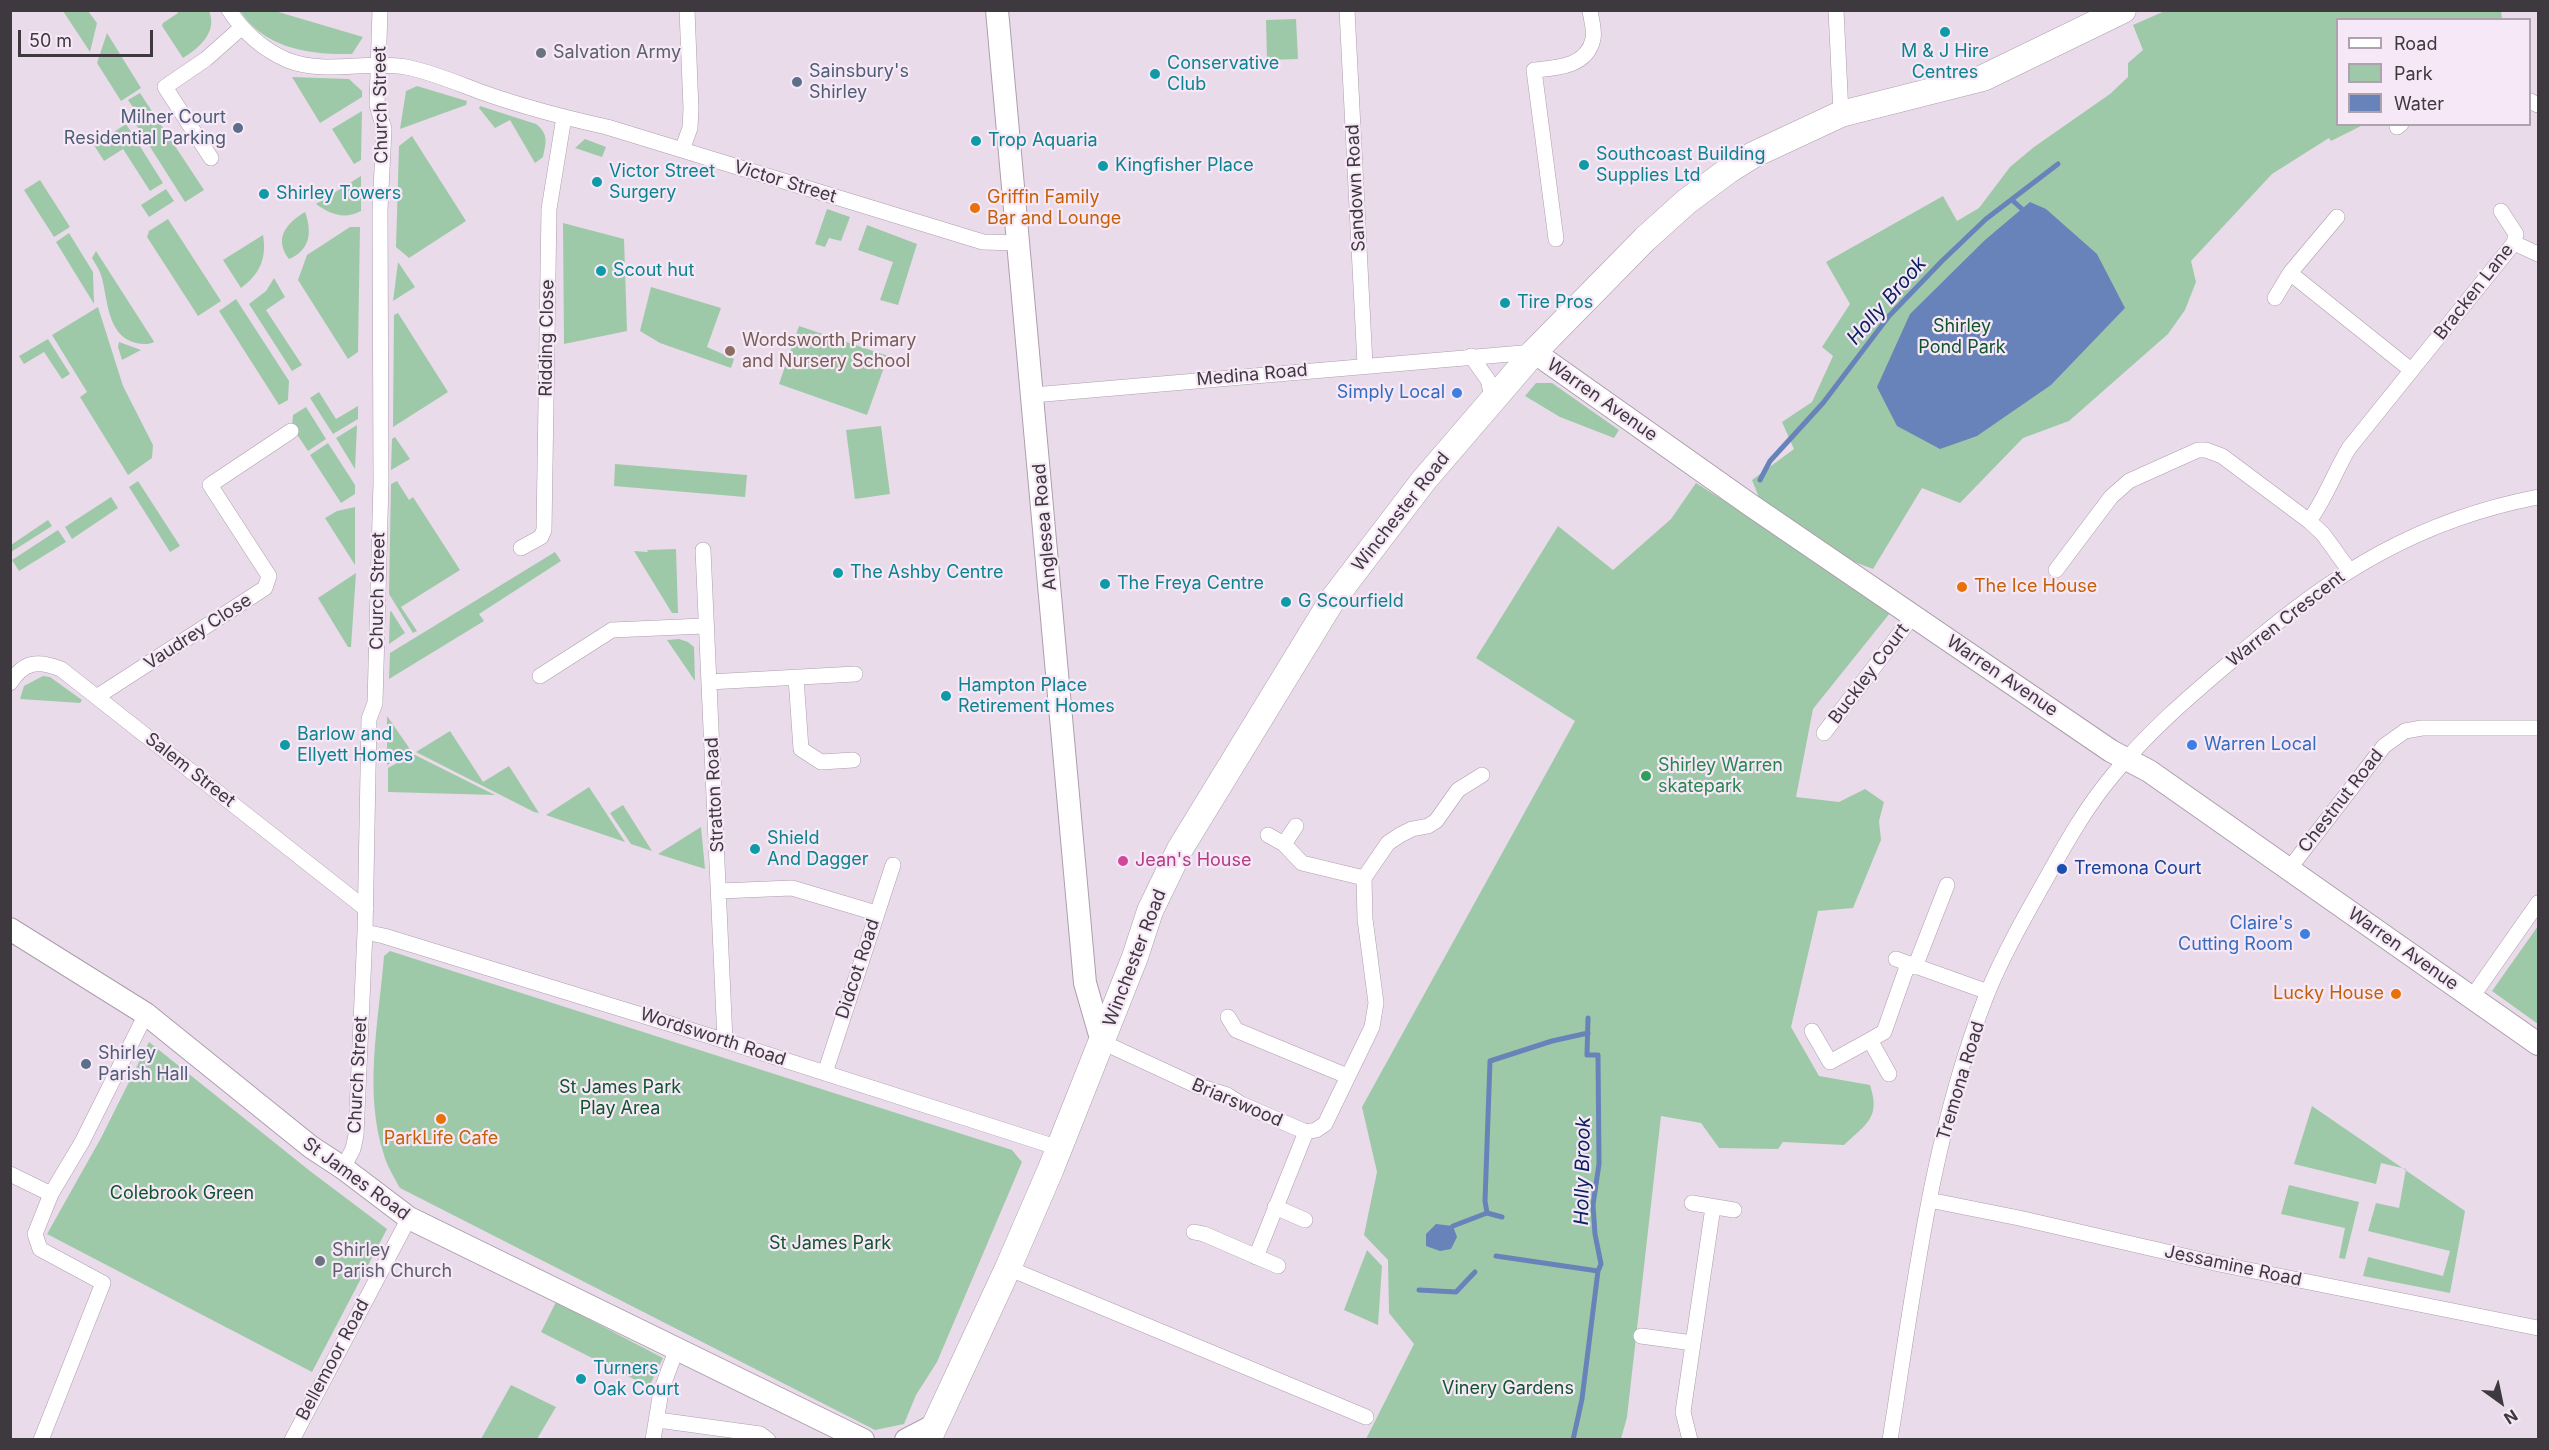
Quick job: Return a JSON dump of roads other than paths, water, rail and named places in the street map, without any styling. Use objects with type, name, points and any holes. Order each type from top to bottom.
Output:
[{"type":"main road","name":"Winchester Road","points":[[932,1432],[1008,1268],[1102,1042],[1150,911],[1180,849],[1331,602],[1424,480],[1534,352],[1645,239],[1686,202],[1753,155],[1841,106],[1983,78],[2123,10]]},
{"type":"street","name":"Victor Street","points":[[229,10],[241,28],[256,42],[289,60],[305,64],[405,67],[975,240],[1018,243]]},
{"type":"street","name":"Church Street","points":[[343,1168],[353,1149],[356,1135],[366,909],[369,719],[375,703],[381,482],[380,210],[384,129],[377,105],[380,10]]},
{"type":"street","points":[[682,150],[690,128],[691,109],[687,10]]},
{"type":"street","name":"Anglesea Road","points":[[997,10],[1085,983],[1102,1042]]},
{"type":"street","name":"Sandown Road","points":[[1347,10],[1365,365]]},
{"type":"street","points":[[1556,239],[1534,70],[1563,67],[1583,58],[1593,39],[1590,10]]},
{"type":"street","points":[[1836,10],[1841,106]]},
{"type":"street","points":[[211,158],[165,87],[206,59],[241,28]]},
{"type":"street","name":"Ridding Close","points":[[521,548],[541,537],[544,530],[549,209],[564,117]]},
{"type":"street","name":"Bracken Lane","points":[[2309,521],[2324,502],[2338,467],[2349,448],[2514,243],[2516,234],[2501,211]]},
{"type":"street","points":[[2275,298],[2290,273],[2337,217]]},
{"type":"street","points":[[2514,243],[2538,255]]},
{"type":"street","points":[[2290,273],[2411,370]]},
{"type":"street","name":"Medina Road","points":[[1033,395],[1534,352]]},
{"type":"street","name":"Warren Avenue","points":[[1534,352],[1749,504],[2111,751],[2149,771],[2538,1044]]},
{"type":"street","points":[[1471,356],[1488,380],[1493,400]]},
{"type":"street","name":"Vaudrey Close","points":[[98,696],[266,588],[269,576],[210,484],[291,431]]},
{"type":"street","points":[[2056,570],[2111,497],[2129,481],[2198,450],[2214,452],[2222,456],[2309,521],[2323,534],[2349,570]]},
{"type":"street","name":"Warren Crescent","points":[[2127,759],[2157,724],[2266,631],[2296,606],[2349,570],[2450,520],[2483,509],[2538,497]]},
{"type":"street","name":"Stratton Road","points":[[703,550],[704,626],[720,891],[725,1041]]},
{"type":"street","name":"Buckley Court","points":[[1824,733],[1913,616]]},
{"type":"street","points":[[540,676],[612,630],[704,626]]},
{"type":"street","name":"Salem Street","points":[[10,683],[28,665],[45,663],[61,669],[366,909]]},
{"type":"street","points":[[709,682],[855,674]]},
{"type":"street","points":[[796,678],[801,749],[821,762],[853,760]]},
{"type":"street","name":"Chestnut Road","points":[[2289,869],[2384,746],[2405,731],[2422,728],[2538,728]]},
{"type":"street","name":"Tremona Road","points":[[1890,1440],[1929,1200],[1947,1118],[1988,992],[2031,904],[2069,837],[2111,777],[2127,759]]},
{"type":"street","points":[[1268,835],[1284,844],[1302,863],[1364,878],[1388,843],[1412,829],[1428,826],[1436,821],[1458,790],[1482,775]]},
{"type":"street","points":[[1284,844],[1296,826]]},
{"type":"street","name":"Didcot Road","points":[[825,1073],[893,865]]},
{"type":"street","name":"Briarswood","points":[[1102,1042],[1195,1085],[1227,1095],[1241,1104],[1306,1132],[1316,1130],[1325,1124],[1372,1027],[1376,1014],[1375,987],[1365,919],[1364,878]]},
{"type":"street","points":[[1812,1032],[1830,1062],[1884,1032],[1906,963],[1947,885]]},
{"type":"street","points":[[720,891],[792,888],[876,914]]},
{"type":"street","name":"Warren Avenue","points":[[2472,997],[2538,903]]},
{"type":"street","name":"St James Road","points":[[10,929],[146,1014],[311,1148],[343,1168],[409,1218],[863,1440]]},
{"type":"street","name":"Wordsworth Road","points":[[365,932],[725,1041],[1059,1148]]},
{"type":"street","points":[[1906,963],[1988,992]]},
{"type":"street","points":[[41,1440],[103,1283],[40,1249],[35,1234],[51,1194],[82,1142],[146,1014]]},
{"type":"street","points":[[1228,1017],[1236,1030],[1347,1076]]},
{"type":"street","points":[[1870,1040],[1889,1074]]},
{"type":"street","points":[[1256,1257],[1306,1132]]},
{"type":"street","points":[[10,1174],[51,1194]]},
{"type":"street","name":"Jessamine Road","points":[[1929,1200],[2019,1218],[2219,1264],[2538,1328]]},
{"type":"street","points":[[1692,1203],[1734,1210]]},
{"type":"street","points":[[1690,1440],[1683,1412],[1713,1207]]},
{"type":"street","points":[[1275,1208],[1305,1220]]},
{"type":"street","name":"Bellemoor Road","points":[[292,1440],[409,1218]]},
{"type":"street","points":[[1194,1232],[1204,1234],[1278,1266]]},
{"type":"street","points":[[1008,1268],[1366,1417]]},
{"type":"street","points":[[1641,1336],[1693,1343]]},
{"type":"street","points":[[653,1440],[661,1391],[676,1348]]},
{"type":"street","points":[[658,1420],[760,1434],[768,1440]]},
{"type":"street","points":[[906,1440],[932,1432]]},
{"type":"water","points":[[2030,202],[2046,209],[2097,254],[2125,308],[2051,385],[1977,436],[1940,449],[1897,426],[1877,387],[1910,314],[1985,240]]},
{"type":"water","points":[[1436,1224],[1453,1226],[1457,1237],[1451,1249],[1440,1251],[1426,1246],[1426,1234]]},
{"type":"waterway","name":"Holly Brook","points":[[1760,480],[1770,461],[1823,403],[1889,316],[1986,219],[2058,164]]},
{"type":"waterway","points":[[2012,200],[2022,209]]},
{"type":"waterway","name":"Holly Brook","points":[[1573,1440],[1582,1399],[1598,1271],[1601,1264],[1595,1234],[1593,1205],[1599,1164],[1598,1055],[1587,1055],[1588,1018]]},
{"type":"waterway","points":[[1502,1217],[1487,1213],[1485,1201],[1490,1061],[1552,1041],[1588,1033]]},
{"type":"waterway","points":[[1453,1226],[1487,1213]]},
{"type":"waterway","points":[[1496,1256],[1598,1271]]},
{"type":"waterway","points":[[1419,1290],[1456,1292],[1475,1272]]},
{"type":"place","name":"M & J Hire Centres","points":[[1945,32]]},
{"type":"place","name":"Salvation Army","points":[[541,53]]},
{"type":"place","name":"Conservative Club","points":[[1155,74]]},
{"type":"place","name":"Sainsbury's Shirley","points":[[797,82]]},
{"type":"place","name":"Milner Court Residential Parking","points":[[238,128]]},
{"type":"place","name":"Trop Aquaria","points":[[976,141]]},
{"type":"place","name":"Southcoast Building Supplies Ltd","points":[[1584,165]]},
{"type":"place","name":"Kingfisher Place","points":[[1103,166]]},
{"type":"place","name":"Victor Street Surgery","points":[[597,182]]},
{"type":"place","name":"Shirley Towers","points":[[264,194]]},
{"type":"place","name":"Griffin Family Bar and Lounge","points":[[975,208]]},
{"type":"place","name":"Scout hut","points":[[601,271]]},
{"type":"place","name":"Tire Pros","points":[[1505,303]]},
{"type":"place","name":"Wordsworth Primary and Nursery School","points":[[730,351]]},
{"type":"place","name":"Simply Local","points":[[1457,393]]},
{"type":"place","name":"The Ashby Centre","points":[[838,573]]},
{"type":"place","name":"The Freya Centre","points":[[1105,584]]},
{"type":"place","name":"The Ice House","points":[[1962,587]]},
{"type":"place","name":"G Scourfield","points":[[1286,602]]},
{"type":"place","name":"Hampton Place Retirement Homes","points":[[946,696]]},
{"type":"place","name":"Barlow and Ellyett Homes","points":[[285,745]]},
{"type":"place","name":"Warren Local","points":[[2192,745]]},
{"type":"place","name":"Shirley Warren skatepark","points":[[1646,776]]},
{"type":"place","name":"Shield And Dagger","points":[[755,849]]},
{"type":"place","name":"Jean's House","points":[[1123,861]]},
{"type":"place","name":"Tremona Court","points":[[2062,869]]},
{"type":"place","name":"Claire's Cutting Room","points":[[2305,934]]},
{"type":"place","name":"Lucky House","points":[[2396,994]]},
{"type":"place","name":"Shirley Parish Hall","points":[[86,1064]]},
{"type":"place","name":"ParkLife Cafe","points":[[441,1119]]},
{"type":"place","name":"Shirley Parish Church","points":[[320,1261]]},
{"type":"place","name":"Turners Oak Court","points":[[581,1379]]},
{"type":"park label","name":"Shirley Pond Park","points":[[1962,337]]},
{"type":"park label","name":"St James Park Play Area","points":[[620,1098]]},
{"type":"park label","name":"Colebrook Green","points":[[182,1194]]},
{"type":"park label","name":"St James Park","points":[[830,1244]]},
{"type":"park label","name":"Vinery Gardens","points":[[1508,1389]]}]
